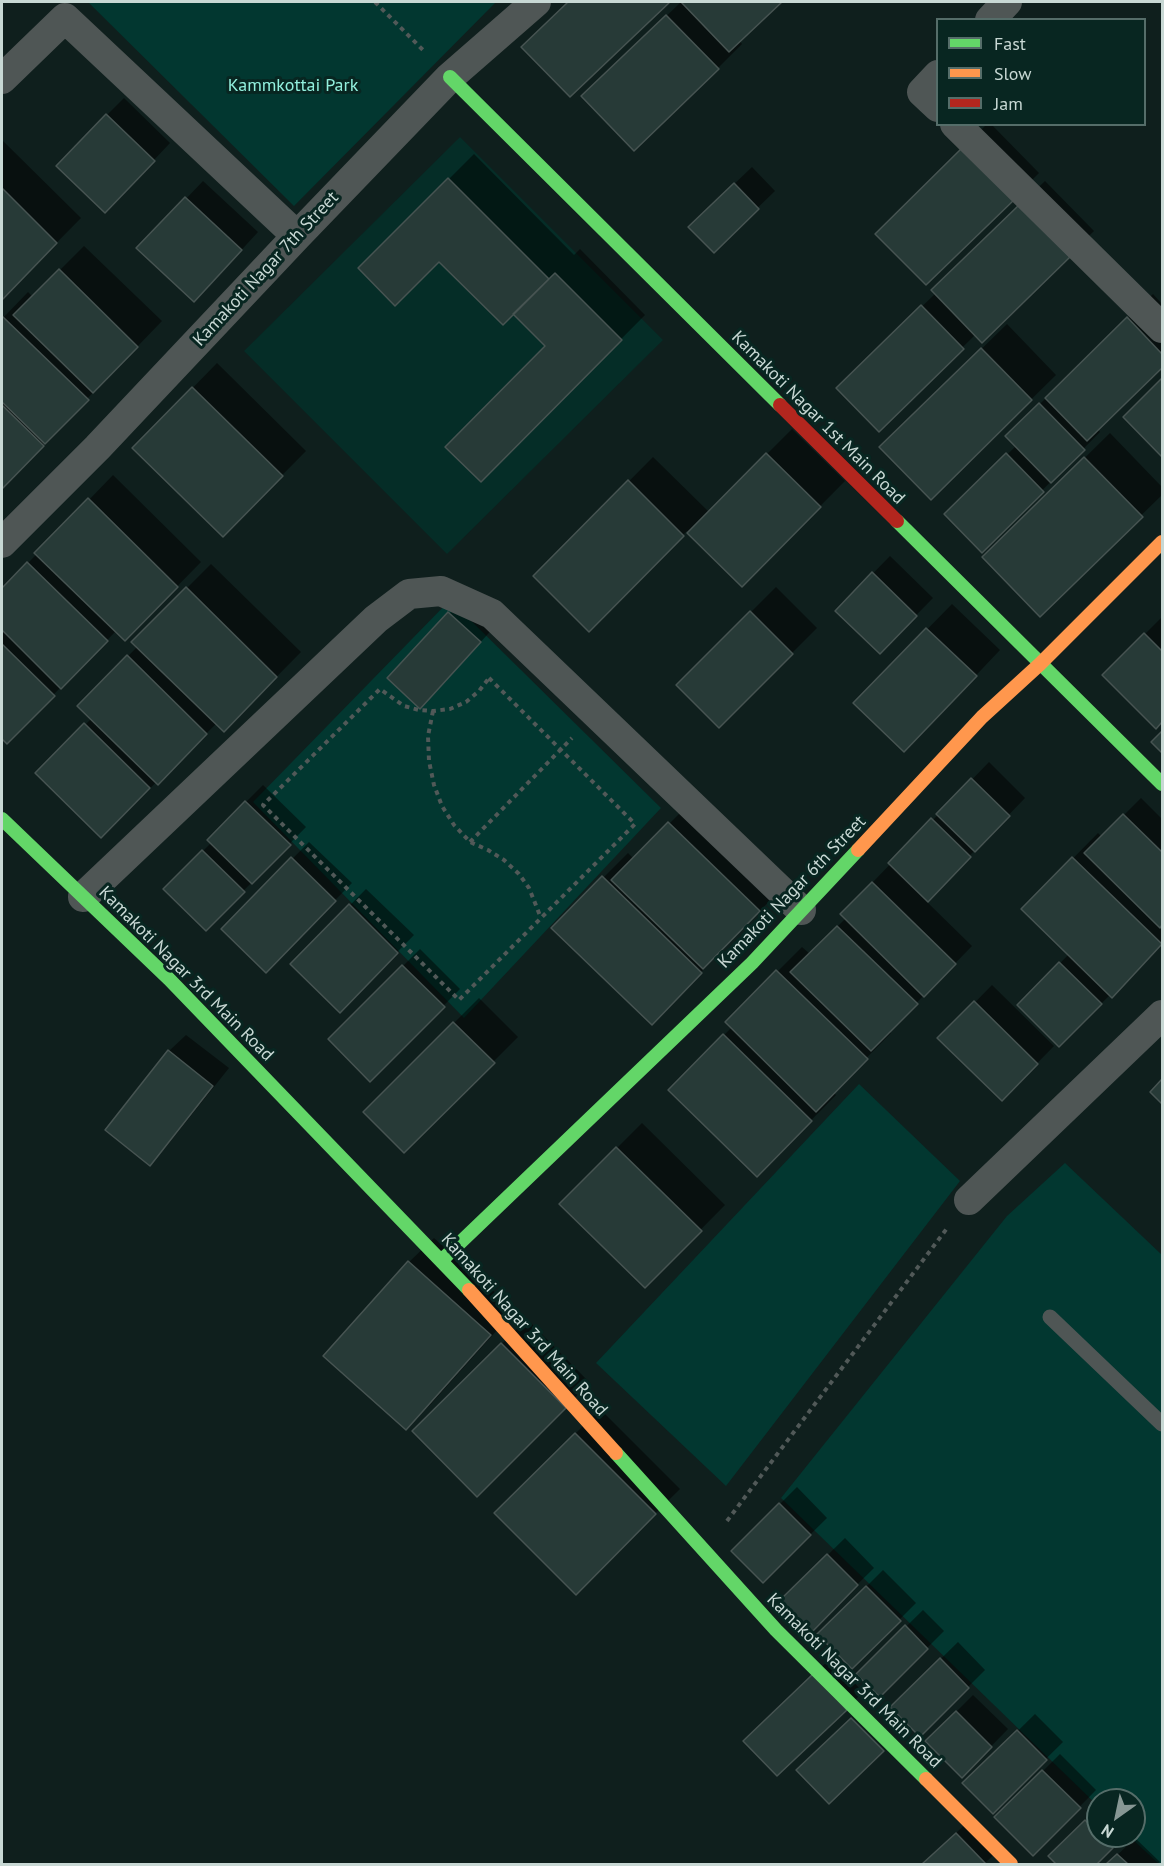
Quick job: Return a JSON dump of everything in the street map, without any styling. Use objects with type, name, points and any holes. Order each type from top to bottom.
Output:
[{"type":"street","name":"Kamakoti Nagar 7th Street","points":[[2,543],[105,439],[450,78],[536,2]]},
{"type":"street","points":[[992,18],[1006,2]]},
{"type":"street","points":[[2,79],[56,10],[297,236]]},
{"type":"street","points":[[936,77],[922,92],[936,105]]},
{"type":"street","name":"Kamakoti Nagar 1st Main Road","points":[[450,78],[1162,784]]},
{"type":"street","points":[[957,126],[1162,328]]},
{"type":"street","name":"Kamakoti Nagar 6th Street","points":[[442,1260],[752,963],[982,717],[1040,664],[1162,542]]},
{"type":"street","points":[[83,897],[376,619],[409,594],[441,591],[492,614],[801,910]]},
{"type":"street","name":"Kamakoti Nagar 3rd Main Road","points":[[2,819],[169,978],[442,1260],[777,1630],[1011,1864]]},
{"type":"street","points":[[969,1200],[1162,1015]]},
{"type":"lane","points":[[1050,1317],[1162,1424]]},
{"type":"path","points":[[375,2],[450,78]]},
{"type":"path","points":[[489,678],[560,749],[635,824],[459,1000],[263,805],[380,689],[404,706],[433,711],[450,709],[466,702],[489,678]]},
{"type":"path","points":[[433,711],[428,736],[429,761],[434,785],[442,806],[454,825],[470,842],[504,860],[519,874],[529,888],[541,918]]},
{"type":"path","points":[[470,842],[595,713]]},
{"type":"path","points":[[704,1550],[969,1200]]},
{"type":"shaded area","points":[[460,137],[663,340],[447,554],[244,351]]},
{"type":"green space","name":"Kammkottai Park","points":[[88,2],[496,2],[294,206]]},
{"type":"green space","points":[[450,600],[661,808],[464,1018],[253,802]]},
{"type":"green space","points":[[859,1084],[960,1181],[726,1486],[596,1363]]},
{"type":"green space","points":[[1065,1163],[1162,1255],[1162,1864],[1159,1864],[1142,1848],[1146,1848],[1146,1788],[1086,1788],[1086,1794],[781,1498],[1007,1216]]},
{"type":"building","points":[[568,2],[670,2],[570,97],[521,47]]},
{"type":"building","points":[[681,2],[782,2],[729,52]]},
{"type":"building","points":[[666,15],[719,69],[634,151],[581,96]]},
{"type":"building","points":[[106,114],[155,161],[105,213],[56,166]]},
{"type":"building","points":[[964,146],[1015,199],[926,285],[875,234]]},
{"type":"building","points":[[448,178],[549,279],[503,325],[439,262],[395,306],[358,268]]},
{"type":"building","points":[[734,183],[759,209],[714,253],[688,227]]},
{"type":"building","points":[[2,188],[57,243],[2,300]]},
{"type":"building","points":[[185,197],[242,250],[194,302],[136,248]]},
{"type":"building","points":[[1019,205],[1070,257],[982,343],[931,290]]},
{"type":"building","points":[[59,269],[138,347],[93,393],[13,315]]},
{"type":"building","points":[[555,273],[622,340],[481,482],[445,447],[545,346],[513,314]]},
{"type":"building","points":[[921,305],[964,349],[879,432],[836,388]]},
{"type":"building","points":[[2,316],[89,400],[45,444],[2,402]]},
{"type":"building","points":[[1127,317],[1162,354],[1162,368],[1087,441],[1045,398]]},
{"type":"building","points":[[981,348],[1032,400],[931,500],[879,447]]},
{"type":"building","points":[[1162,378],[1162,457],[1123,417]]},
{"type":"building","points":[[192,387],[283,476],[223,537],[132,448]]},
{"type":"building","points":[[1039,403],[1085,450],[1051,483],[1005,436]]},
{"type":"building","points":[[2,405],[44,446],[2,489]]},
{"type":"building","points":[[766,453],[821,507],[742,587],[687,533]]},
{"type":"building","points":[[1006,453],[1044,492],[982,553],[944,514]]},
{"type":"building","points":[[1084,457],[1143,517],[1040,617],[982,557]]},
{"type":"building","points":[[628,480],[684,536],[589,632],[533,576]]},
{"type":"building","points":[[88,498],[178,587],[125,641],[34,553]]},
{"type":"building","points":[[27,562],[108,641],[61,689],[2,630],[2,588]]},
{"type":"building","points":[[872,572],[917,616],[880,654],[835,611]]},
{"type":"building","points":[[186,587],[277,677],[224,732],[131,642]]},
{"type":"building","points":[[750,611],[793,654],[719,728],[676,685]]},
{"type":"building","points":[[448,612],[481,642],[420,709],[387,678]]},
{"type":"building","points":[[926,628],[977,676],[904,752],[853,703]]},
{"type":"building","points":[[1144,633],[1162,651],[1162,722],[1156,729],[1102,675]]},
{"type":"building","points":[[2,644],[55,696],[7,744],[2,739]]},
{"type":"building","points":[[127,655],[207,734],[158,785],[77,706]]},
{"type":"building","points":[[84,723],[150,788],[101,838],[35,773]]},
{"type":"building","points":[[1162,731],[1162,753],[1151,742]]},
{"type":"building","points":[[971,778],[1010,816],[975,852],[936,814]]},
{"type":"building","points":[[245,801],[291,845],[252,884],[207,840]]},
{"type":"building","points":[[1123,814],[1162,852],[1162,925],[1160,928],[1084,853]]},
{"type":"building","points":[[931,818],[971,857],[928,902],[888,863]]},
{"type":"building","points":[[668,822],[760,911],[703,969],[611,880]]},
{"type":"building","points":[[202,850],[245,892],[206,931],[163,889]]},
{"type":"building","points":[[291,857],[336,901],[266,973],[221,929]]},
{"type":"building","points":[[1072,857],[1162,944],[1112,998],[1021,909]]},
{"type":"building","points":[[602,876],[702,973],[652,1025],[551,928]]},
{"type":"building","points":[[872,882],[956,964],[924,997],[840,914]]},
{"type":"building","points":[[349,904],[398,953],[340,1013],[290,964]]},
{"type":"building","points":[[837,926],[918,1004],[871,1051],[790,972]]},
{"type":"building","points":[[1059,962],[1102,1004],[1059,1047],[1017,1005]]},
{"type":"building","points":[[402,965],[445,1007],[370,1082],[328,1039]]},
{"type":"building","points":[[776,970],[868,1059],[816,1112],[725,1022]]},
{"type":"building","points":[[974,1001],[1038,1064],[1002,1101],[937,1038]]},
{"type":"building","points":[[453,1022],[495,1063],[404,1153],[363,1112]]},
{"type":"building","points":[[723,1034],[812,1121],[757,1177],[668,1090]]},
{"type":"building","points":[[168,1050],[213,1086],[150,1166],[105,1130]]},
{"type":"building","points":[[1162,1079],[1162,1104],[1150,1092]]},
{"type":"building","points":[[616,1147],[702,1231],[645,1288],[559,1204]]},
{"type":"building","points":[[408,1261],[491,1335],[406,1430],[323,1356]]},
{"type":"building","points":[[501,1343],[566,1408],[477,1497],[412,1431]]},
{"type":"building","points":[[575,1433],[656,1514],[576,1595],[494,1513]]},
{"type":"building","points":[[779,1503],[811,1535],[763,1583],[731,1551]]},
{"type":"building","points":[[827,1554],[858,1585],[812,1632],[780,1600]]},
{"type":"building","points":[[866,1586],[901,1621],[852,1669],[817,1634]]},
{"type":"building","points":[[905,1625],[928,1649],[880,1697],[856,1674]]},
{"type":"building","points":[[940,1658],[969,1688],[920,1737],[890,1707]]},
{"type":"building","points":[[813,1674],[847,1710],[777,1776],[743,1741]]},
{"type":"building","points":[[956,1711],[992,1747],[962,1778],[925,1741]]},
{"type":"building","points":[[851,1718],[884,1751],[829,1804],[796,1770]]},
{"type":"building","points":[[1017,1730],[1047,1760],[993,1814],[962,1783]]},
{"type":"building","points":[[1042,1770],[1081,1808],[1033,1856],[994,1817]]},
{"type":"building","points":[[1085,1820],[1086,1848],[1113,1848],[1097,1864],[1056,1864],[1048,1856]]},
{"type":"building","points":[[956,1833],[986,1864],[922,1864]]},
{"type":"building","points":[[1117,1854],[1128,1864],[1106,1864]]},
{"type":"traffic: fast","points":[[450,77],[780,405]]},
{"type":"traffic: fast","points":[[897,521],[1162,784]]},
{"type":"traffic: fast","points":[[2,819],[169,979],[469,1290]]},
{"type":"traffic: fast","points":[[442,1260],[752,963],[858,850]]},
{"type":"traffic: fast","points":[[616,1453],[776,1630],[926,1779]]},
{"type":"traffic: slow","points":[[858,850],[982,717],[1040,664],[1162,542]]},
{"type":"traffic: slow","points":[[469,1290],[616,1453]]},
{"type":"traffic: slow","points":[[926,1779],[1011,1864]]},
{"type":"traffic: jam","points":[[780,405],[897,521]]}]
